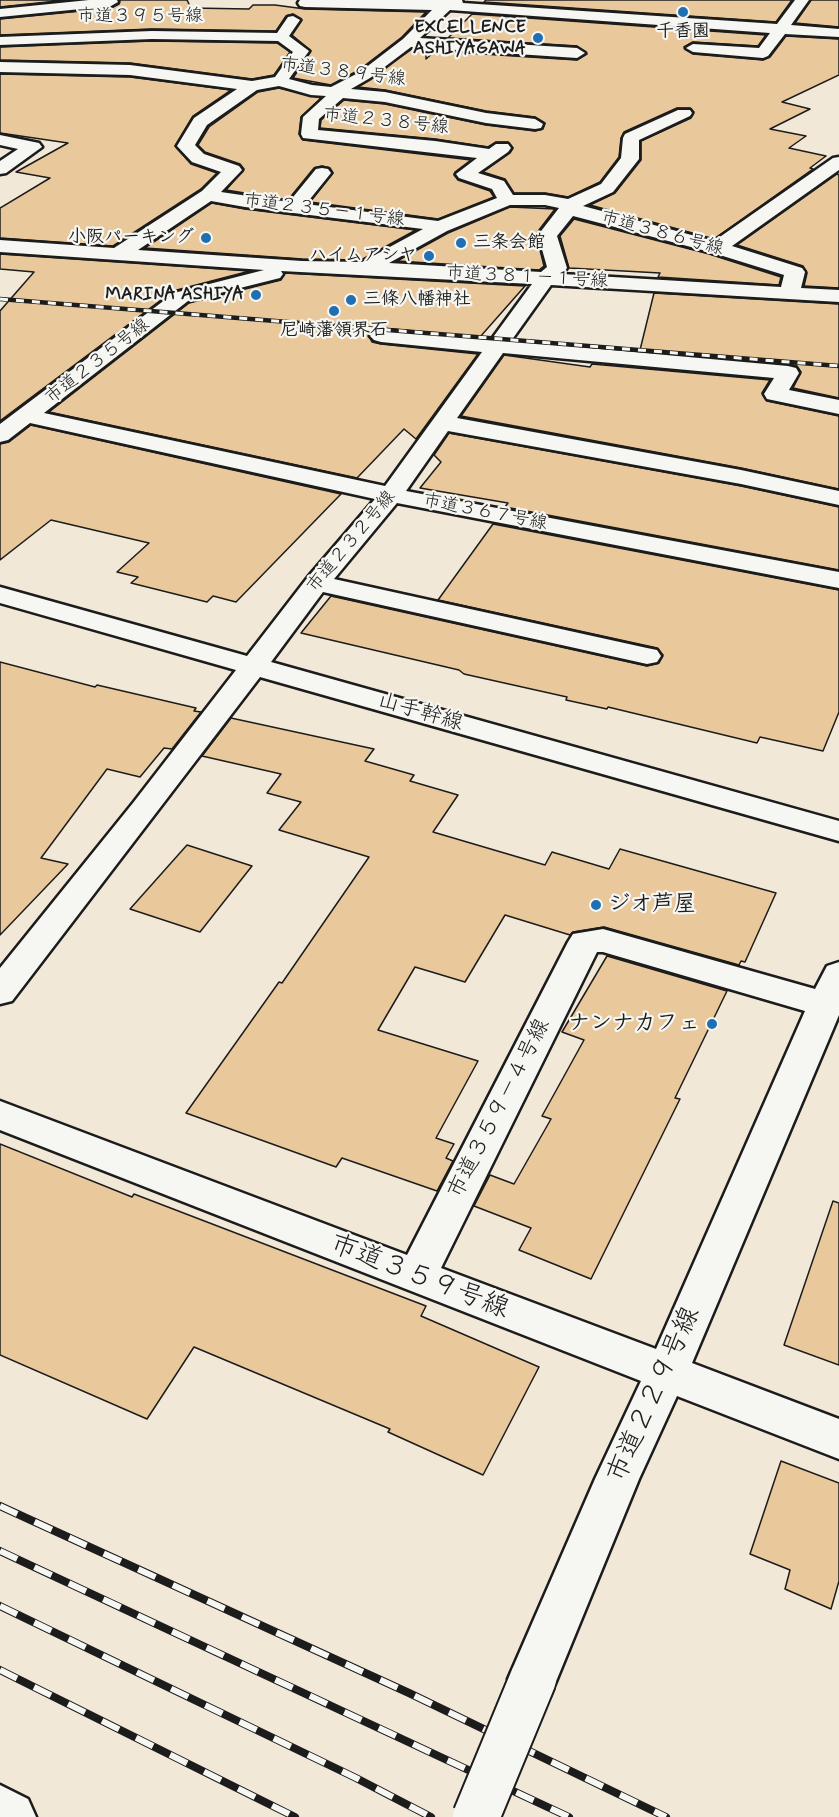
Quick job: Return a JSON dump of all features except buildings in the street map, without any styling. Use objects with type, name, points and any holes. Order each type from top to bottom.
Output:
[{"type":"street","points":[[0,13],[111,2],[110,0]]},
{"type":"street","points":[[600,31],[628,0]]},
{"type":"street","points":[[693,48],[763,53],[802,0]]},
{"type":"street","points":[[280,81],[301,51],[281,37],[307,1],[455,3],[839,33]]},
{"type":"street","name":"市道２３８号線","points":[[455,3],[440,10],[408,42],[365,75],[334,92],[337,95],[311,117],[309,134],[493,154]]},
{"type":"street","name":"市道３９５号線","points":[[0,42],[141,35],[281,37]]},
{"type":"street","points":[[408,42],[578,54]]},
{"type":"street","name":"市道３８９号線","points":[[0,67],[130,70],[252,86],[280,81],[310,90],[385,97],[486,118],[535,124],[493,154]]},
{"type":"street","points":[[120,253],[208,195],[233,170],[198,158],[186,146],[200,122],[252,86]]},
{"type":"street","name":"市道２３２号線","points":[[0,992],[255,666],[317,583],[391,495],[545,279],[557,268],[548,235],[570,205],[607,188],[630,159],[631,138],[684,113]]},
{"type":"street","points":[[0,140],[33,147],[0,169]]},
{"type":"street","points":[[366,268],[440,227],[508,200],[498,185],[465,174],[493,154]]},
{"type":"street","points":[[717,248],[839,162]]},
{"type":"street","points":[[293,208],[322,173]]},
{"type":"street","name":"市道２３５－１号線","points":[[208,195],[293,208],[417,222],[440,227]]},
{"type":"street","name":"市道３８６号線","points":[[508,200],[545,200],[570,205],[579,212],[717,248],[795,272],[789,294]]},
{"type":"street","name":"市道３８１－１号線","points":[[0,246],[302,267],[366,268],[839,296]]},
{"type":"street","name":"市道２３５号線","points":[[0,435],[16,418],[181,297],[302,267]]},
{"type":"street","points":[[381,336],[788,373],[775,394],[839,407]]},
{"type":"street","name":"市道３６７号線","points":[[16,418],[391,495],[839,580]]},
{"type":"street","points":[[444,423],[741,477],[839,498]]},
{"type":"street","points":[[317,583],[647,656]]},
{"type":"street","name":"山手幹線","points":[[0,595],[839,831]]},
{"type":"street","points":[[0,619],[32,604]]},
{"type":"street","name":"市道３５９－４号線","points":[[416,1276],[585,942],[603,940],[833,990]]},
{"type":"street","name":"市道２２９号線","points":[[476,1817],[617,1479],[666,1374],[833,990]]},
{"type":"street","name":"市道３５９号線","points":[[0,1115],[839,1439]]},
{"type":"street","points":[[0,1811],[10,1817]]},
{"type":"railway","points":[[0,299],[839,366]]},
{"type":"railway","points":[[0,1506],[409,1693],[666,1817]]},
{"type":"railway","points":[[0,1551],[569,1817]]},
{"type":"railway","points":[[0,1606],[356,1778],[431,1817]]},
{"type":"railway","points":[[0,1670],[295,1817]]},
{"type":"place","name":"千香園","points":[[683,12]]},
{"type":"place","name":"EXCELLENCE ASHIYAGAWA","points":[[538,38]]},
{"type":"place","name":"小阪パーキング","points":[[206,238]]},
{"type":"place","name":"三条会館","points":[[461,243]]},
{"type":"place","name":"ハイムアシヤ","points":[[429,256]]},
{"type":"place","name":"MARINA ASHIYA","points":[[256,295]]},
{"type":"place","name":"三條八幡神社","points":[[351,300]]},
{"type":"place","name":"尼崎藩領界石","points":[[334,311]]},
{"type":"place","name":"ジオ芦屋","points":[[596,905]]},
{"type":"place","name":"ナンナカフェ","points":[[712,1024]]}]
